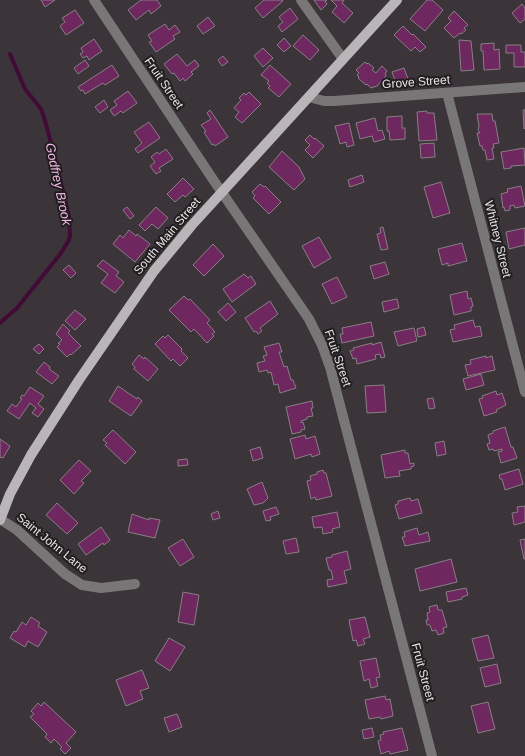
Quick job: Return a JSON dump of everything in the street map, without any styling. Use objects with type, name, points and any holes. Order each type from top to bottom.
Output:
[{"type":"main road","name":"South Main Street","points":[[0,520],[14,485],[32,455],[79,380],[150,276],[178,241],[397,0]]},
{"type":"street","name":"Fruit Street","points":[[94,0],[309,319],[325,353],[432,756]]},
{"type":"street","points":[[301,0],[344,59]]},
{"type":"street","name":"Grove Street","points":[[309,97],[324,101],[334,101],[525,87]]},
{"type":"street","name":"Whitney Street","points":[[447,93],[525,392]]},
{"type":"street","name":"Saint John Lane","points":[[0,520],[24,537],[65,574],[82,585],[100,588],[135,584]]},
{"type":"building","points":[[41,0],[55,0],[45,7]]},
{"type":"building","points":[[141,0],[157,0],[161,6],[151,14],[149,10],[136,20],[128,10]]},
{"type":"building","points":[[264,0],[283,1],[263,18],[255,8]]},
{"type":"building","points":[[314,0],[327,0],[325,1],[327,4],[321,10]]},
{"type":"building","points":[[331,0],[344,0],[342,3],[353,13],[344,23],[332,12],[337,6]]},
{"type":"building","points":[[427,0],[432,0],[443,10],[425,31],[410,19]]},
{"type":"building","points":[[522,4],[525,8],[525,19],[520,23],[512,13]]},
{"type":"building","points":[[290,8],[298,19],[282,32],[278,26],[283,22],[279,17]]},
{"type":"building","points":[[75,10],[84,23],[66,35],[60,26],[65,22],[62,18]]},
{"type":"building","points":[[454,11],[468,25],[464,28],[466,30],[454,38],[444,28],[451,21],[448,18]]},
{"type":"building","points":[[208,17],[215,26],[203,34],[197,26]]},
{"type":"building","points":[[165,24],[169,30],[175,25],[180,32],[173,36],[175,39],[156,52],[149,42],[152,41],[148,35]]},
{"type":"building","points":[[403,26],[426,47],[420,52],[415,47],[411,51],[394,35]]},
{"type":"building","points":[[303,35],[319,50],[310,60],[293,46]]},
{"type":"building","points":[[284,38],[291,46],[284,52],[277,45]]},
{"type":"building","points":[[94,39],[102,51],[89,60],[87,56],[83,58],[80,54],[83,52],[81,48]]},
{"type":"building","points":[[459,40],[471,41],[474,70],[461,71]]},
{"type":"building","points":[[494,43],[494,50],[499,49],[500,69],[484,70],[481,44]]},
{"type":"building","points":[[506,45],[521,45],[521,52],[525,52],[525,67],[514,67],[514,53],[506,53]]},
{"type":"building","points":[[263,48],[273,58],[263,67],[254,56]]},
{"type":"building","points":[[177,54],[187,66],[195,60],[199,66],[191,72],[193,74],[185,81],[183,78],[180,81],[164,64]]},
{"type":"building","points":[[223,56],[228,62],[222,66],[218,60]]},
{"type":"building","points":[[85,60],[89,66],[78,74],[74,68]]},
{"type":"building","points":[[365,62],[374,68],[372,70],[376,73],[382,66],[387,71],[385,74],[386,76],[377,86],[371,88],[358,78],[359,77],[357,75],[359,73],[356,70]]},
{"type":"building","points":[[112,65],[119,76],[105,85],[103,83],[85,94],[83,90],[81,91],[78,87]]},
{"type":"building","points":[[270,65],[291,84],[279,97],[268,88],[270,86],[267,83],[269,81],[261,75]]},
{"type":"building","points":[[404,68],[408,79],[396,83],[392,72]]},
{"type":"building","points":[[128,91],[137,103],[123,113],[121,111],[114,116],[110,110],[117,105],[114,101]]},
{"type":"building","points":[[249,92],[261,104],[242,123],[235,117],[239,112],[234,108],[241,100],[239,98],[244,93],[246,95]]},
{"type":"building","points":[[104,100],[108,107],[100,113],[95,107]]},
{"type":"building","points":[[210,110],[228,137],[215,146],[214,144],[212,145],[204,132],[206,131],[201,125],[211,119],[207,113]]},
{"type":"building","points":[[523,110],[525,110],[524,129]]},
{"type":"building","points":[[427,111],[427,113],[434,113],[437,140],[419,141],[417,112]]},
{"type":"building","points":[[477,114],[492,114],[493,121],[495,121],[499,143],[493,144],[494,148],[492,148],[494,159],[487,160],[485,150],[483,150],[482,146],[480,146],[477,133],[480,133],[478,130],[479,126]]},
{"type":"building","points":[[402,116],[402,128],[405,128],[405,139],[390,140],[389,131],[387,131],[387,117]]},
{"type":"building","points":[[375,118],[378,131],[382,130],[385,139],[374,142],[372,136],[360,139],[356,123]]},
{"type":"building","points":[[149,122],[160,138],[138,153],[135,149],[142,143],[134,132]]},
{"type":"building","points":[[349,123],[354,145],[347,147],[346,142],[340,144],[335,126]]},
{"type":"building","points":[[310,135],[324,146],[313,158],[305,150],[310,145],[305,140]]},
{"type":"building","points":[[434,143],[435,157],[421,158],[420,144]]},
{"type":"building","points":[[524,148],[525,165],[511,166],[511,168],[504,169],[501,152]]},
{"type":"building","points":[[166,149],[173,159],[159,168],[161,171],[156,174],[150,166],[155,162],[151,157],[157,152],[159,154]]},
{"type":"building","points":[[282,151],[299,167],[305,179],[294,190],[269,167]]},
{"type":"building","points":[[362,175],[364,182],[350,187],[348,180]]},
{"type":"building","points":[[183,178],[194,189],[185,197],[183,195],[175,202],[167,194]]},
{"type":"building","points":[[441,182],[450,213],[433,218],[424,187]]},
{"type":"building","points":[[260,184],[264,187],[265,186],[281,202],[269,214],[253,198],[255,196],[252,192]]},
{"type":"building","points":[[521,186],[525,206],[515,208],[514,205],[510,206],[510,210],[505,211],[504,207],[503,208],[501,194],[508,192],[507,189]]},
{"type":"building","points":[[127,207],[134,216],[130,219],[123,210]]},
{"type":"building","points":[[156,207],[168,218],[158,229],[152,224],[145,231],[139,225]]},
{"type":"building","points":[[383,227],[388,249],[381,250],[377,234],[381,233],[380,228]]},
{"type":"building","points":[[525,228],[525,245],[509,249],[506,232]]},
{"type":"building","points":[[129,230],[150,244],[135,262],[113,244],[120,235],[123,238]]},
{"type":"building","points":[[319,237],[331,258],[314,268],[302,246]]},
{"type":"building","points":[[462,243],[467,261],[448,266],[448,263],[442,265],[438,249]]},
{"type":"building","points":[[213,244],[224,256],[204,276],[193,265]]},
{"type":"building","points":[[103,260],[119,272],[116,276],[124,282],[115,293],[101,283],[108,274],[97,266]]},
{"type":"building","points":[[385,262],[389,274],[374,279],[370,266]]},
{"type":"building","points":[[69,265],[76,273],[71,278],[63,270]]},
{"type":"building","points":[[244,274],[248,278],[251,276],[256,284],[232,302],[223,289]]},
{"type":"building","points":[[337,277],[347,297],[332,304],[322,284]]},
{"type":"building","points":[[467,291],[468,299],[471,298],[473,306],[471,307],[471,311],[454,315],[450,295]]},
{"type":"building","points":[[184,296],[188,300],[190,299],[210,320],[207,323],[215,332],[212,334],[214,336],[207,343],[194,329],[191,332],[169,310]]},
{"type":"building","points":[[397,299],[399,308],[384,312],[382,302]]},
{"type":"building","points":[[270,301],[278,314],[260,328],[262,331],[258,334],[256,331],[254,332],[245,318]]},
{"type":"building","points":[[228,303],[236,312],[226,321],[218,312]]},
{"type":"building","points":[[75,310],[86,319],[75,330],[65,321]]},
{"type":"building","points":[[473,320],[475,327],[480,326],[482,336],[453,342],[450,330],[455,329],[454,325]]},
{"type":"building","points":[[371,322],[374,336],[342,343],[340,334],[343,334],[342,328]]},
{"type":"building","points":[[63,324],[70,331],[68,333],[81,346],[67,357],[57,347],[60,344],[58,343],[62,340],[56,334]]},
{"type":"building","points":[[424,327],[426,335],[418,337],[417,329]]},
{"type":"building","points":[[414,328],[417,341],[398,346],[394,332]]},
{"type":"building","points":[[168,335],[182,349],[181,351],[188,358],[180,366],[173,359],[171,361],[155,344],[163,336],[165,338]]},
{"type":"building","points":[[381,342],[385,357],[381,358],[380,354],[375,355],[376,359],[357,364],[356,358],[353,359],[350,351],[354,350],[353,348]]},
{"type":"building","points":[[279,343],[282,352],[279,352],[284,367],[287,366],[291,380],[293,380],[296,388],[280,393],[278,384],[274,385],[271,372],[268,373],[267,370],[259,372],[257,363],[265,361],[263,356],[267,355],[264,347]]},
{"type":"building","points":[[39,344],[44,349],[39,354],[33,349]]},
{"type":"building","points":[[139,355],[144,359],[145,357],[158,369],[148,381],[134,369],[135,367],[132,364]]},
{"type":"building","points":[[486,356],[486,358],[492,356],[495,370],[468,376],[465,365],[471,364],[470,360]]},
{"type":"building","points":[[44,362],[50,367],[49,369],[59,376],[52,384],[36,372]]},
{"type":"building","points":[[481,374],[484,385],[466,390],[463,379]]},
{"type":"building","points":[[384,385],[386,412],[367,413],[365,386]]},
{"type":"building","points":[[118,386],[137,399],[138,397],[142,401],[131,416],[109,401]]},
{"type":"building","points":[[30,387],[44,396],[38,404],[44,409],[38,417],[32,413],[36,408],[30,403],[19,419],[7,411],[12,404],[16,407],[22,399],[20,398],[22,395],[24,396]]},
{"type":"building","points":[[496,391],[497,395],[502,393],[506,405],[496,410],[497,412],[484,416],[479,399],[483,398],[482,396]]},
{"type":"building","points":[[433,398],[435,408],[429,409],[427,399]]},
{"type":"building","points":[[312,401],[313,408],[311,408],[313,416],[307,417],[307,419],[301,421],[301,423],[303,422],[305,429],[301,430],[301,432],[292,434],[286,407]]},
{"type":"building","points":[[505,427],[511,447],[513,447],[517,458],[501,463],[498,452],[502,451],[502,449],[494,451],[493,449],[489,450],[487,444],[490,443],[488,435],[493,433],[493,431]]},
{"type":"building","points":[[113,430],[136,452],[125,464],[105,445],[107,443],[103,440]]},
{"type":"building","points":[[305,435],[306,439],[315,436],[320,454],[312,457],[311,454],[295,459],[290,439]]},
{"type":"building","points":[[0,439],[10,446],[3,458],[0,458]]},
{"type":"building","points":[[444,441],[446,454],[437,456],[435,443]]},
{"type":"building","points":[[260,447],[263,458],[253,461],[250,450]]},
{"type":"building","points":[[405,450],[405,453],[408,453],[410,464],[414,463],[414,466],[411,467],[411,469],[399,471],[400,476],[385,478],[381,455]]},
{"type":"building","points":[[187,459],[188,465],[178,466],[178,460]]},
{"type":"building","points":[[79,460],[91,471],[81,481],[84,483],[74,494],[60,480]]},
{"type":"building","points":[[519,469],[523,484],[505,490],[502,479],[500,479],[499,475]]},
{"type":"building","points":[[323,470],[324,473],[326,473],[332,496],[316,500],[315,497],[311,499],[307,481],[311,480],[310,476]]},
{"type":"building","points":[[262,482],[268,498],[263,503],[254,505],[247,489]]},
{"type":"building","points":[[410,498],[411,501],[418,499],[422,513],[399,519],[395,505],[398,504],[398,501]]},
{"type":"building","points":[[57,503],[78,523],[67,534],[46,515]]},
{"type":"building","points":[[525,506],[525,522],[514,525],[512,513],[518,512],[517,507]]},
{"type":"building","points":[[276,507],[279,514],[270,517],[271,520],[266,521],[263,511]]},
{"type":"building","points":[[218,511],[220,518],[213,520],[211,514]]},
{"type":"building","points":[[337,512],[340,527],[332,529],[333,532],[323,534],[322,527],[314,528],[312,517]]},
{"type":"building","points":[[132,514],[149,520],[149,518],[160,520],[155,538],[128,532]]},
{"type":"building","points":[[101,527],[110,540],[86,555],[78,544]]},
{"type":"building","points":[[417,528],[419,535],[428,532],[430,541],[405,546],[402,537],[405,537],[404,532]]},
{"type":"building","points":[[296,538],[299,552],[286,554],[283,541]]},
{"type":"building","points":[[183,539],[194,557],[180,566],[168,548]]},
{"type":"building","points":[[525,539],[525,559],[524,559],[520,540]]},
{"type":"building","points":[[347,551],[351,569],[344,571],[347,583],[328,587],[327,580],[333,579],[326,558]]},
{"type":"building","points":[[451,559],[457,582],[420,591],[415,569]]},
{"type":"building","points":[[466,588],[468,595],[462,597],[462,599],[448,602],[446,592]]},
{"type":"building","points":[[183,592],[199,595],[194,625],[178,622]]},
{"type":"building","points":[[437,605],[438,610],[442,610],[447,627],[443,628],[444,633],[438,635],[436,630],[432,631],[430,625],[427,625],[426,620],[428,620],[427,613],[430,612],[429,607]]},
{"type":"building","points":[[31,617],[40,623],[38,626],[47,632],[38,647],[28,641],[25,647],[10,638],[22,622],[26,625]]},
{"type":"building","points":[[365,617],[370,637],[363,639],[365,644],[358,646],[356,640],[353,641],[349,620]]},
{"type":"building","points":[[488,635],[494,658],[478,661],[472,639]]},
{"type":"building","points":[[169,638],[185,647],[170,671],[155,661]]},
{"type":"building","points":[[376,658],[380,677],[376,678],[378,686],[371,688],[369,679],[364,681],[360,661]]},
{"type":"building","points":[[497,664],[501,683],[485,687],[480,668]]},
{"type":"building","points":[[142,670],[149,688],[140,691],[143,699],[126,706],[116,680]]},
{"type":"building","points":[[385,696],[386,700],[390,699],[393,716],[381,719],[380,717],[369,719],[365,700]]},
{"type":"building","points":[[44,702],[76,732],[66,743],[71,748],[65,754],[60,749],[62,747],[54,739],[51,743],[45,737],[47,734],[30,717],[34,714],[31,711],[38,703],[41,706]]},
{"type":"building","points":[[488,702],[495,729],[478,733],[471,706]]},
{"type":"building","points":[[177,714],[182,727],[169,732],[164,718]]},
{"type":"building","points":[[372,728],[374,737],[364,739],[362,730]]},
{"type":"building","points":[[402,728],[408,750],[390,754],[389,751],[381,754],[378,741],[381,740],[380,735],[384,734],[383,732]]},
{"type":"waterway","name":"Godfrey Brook","points":[[0,323],[17,308],[61,253],[69,240],[70,235],[69,216],[44,117],[41,109],[25,89],[10,54]]}]
